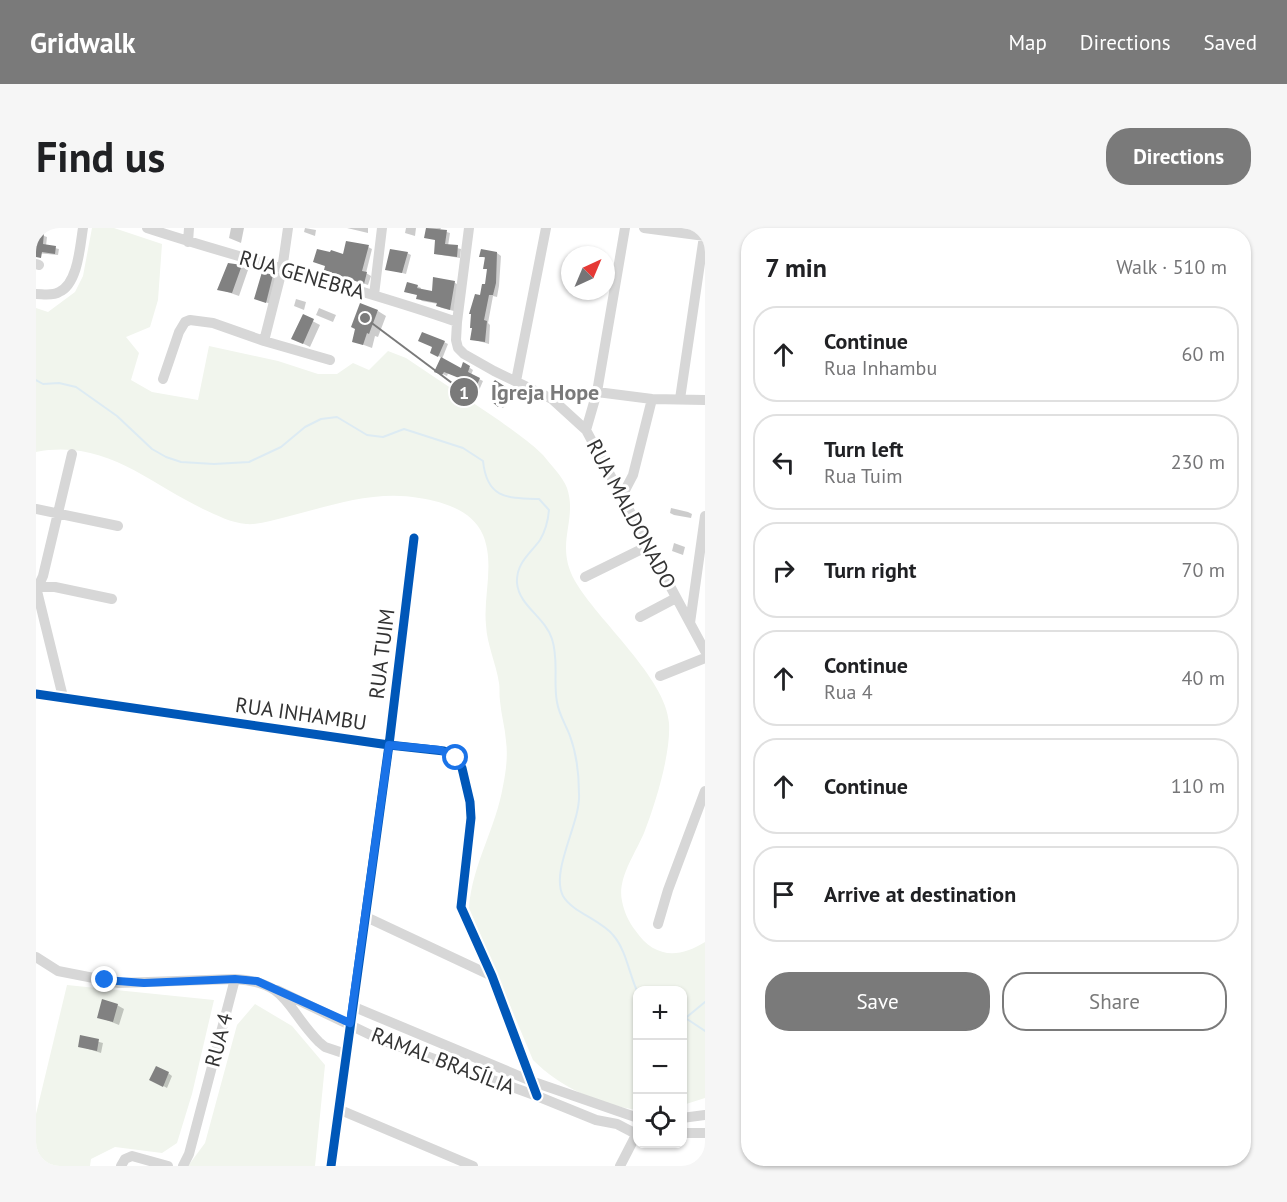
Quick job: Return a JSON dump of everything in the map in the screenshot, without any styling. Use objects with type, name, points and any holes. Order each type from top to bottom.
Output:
[{"type":"street","points":[[36,294],[60,292],[69,284],[76,268],[83,228]]},
{"type":"street","name":"RUA GENEBRA","points":[[147,228],[282,270],[415,307],[457,322]]},
{"type":"street","points":[[188,242],[189,228]]},
{"type":"street","points":[[264,341],[282,270],[288,228]]},
{"type":"street","points":[[374,296],[382,228]]},
{"type":"street","name":"RUA MALDONADO","points":[[469,228],[457,322],[456,340],[460,351],[552,399],[586,430],[705,651]]},
{"type":"street","points":[[516,381],[546,228]]},
{"type":"street","points":[[586,430],[597,392],[626,228]]},
{"type":"street","points":[[644,228],[704,236],[699,308],[680,399]]},
{"type":"street","points":[[163,379],[179,332],[185,322],[190,320],[213,323],[330,360]]},
{"type":"street","points":[[597,392],[652,399],[705,400]]},
{"type":"street","points":[[622,496],[633,475],[652,399]]},
{"type":"street","points":[[63,698],[37,587],[42,576],[72,454]]},
{"type":"street","points":[[36,509],[118,526]]},
{"type":"street","points":[[690,622],[702,555],[705,516]]},
{"type":"street","name":"RUA TUIM","points":[[331,1166],[389,745],[414,538]]},
{"type":"street","points":[[585,577],[648,546]]},
{"type":"street","points":[[37,587],[55,587],[112,598]]},
{"type":"street","points":[[640,617],[676,598]]},
{"type":"street","points":[[660,676],[705,658]]},
{"type":"street","name":"RUA INHAMBU","points":[[36,694],[444,751],[456,758],[462,768],[470,802],[471,818],[460,902],[492,976],[537,1096]]},
{"type":"street","points":[[658,924],[668,890],[705,791]]},
{"type":"street","points":[[364,916],[492,976]]},
{"type":"street","points":[[36,957],[58,970],[119,983],[235,979],[257,981],[277,990],[325,1047],[346,1054]]},
{"type":"street","name":"RUA 4","points":[[183,1166],[189,1154],[235,979]]},
{"type":"street","name":"RAMAL BRASÍLIA","points":[[277,990],[350,1023],[379,1039],[537,1096],[596,1120],[617,1124],[633,1133]]},
{"type":"street","name":"RAMAL BRASÍLIA","points":[[352,1006],[531,1080],[633,1116]]},
{"type":"street","points":[[338,1109],[473,1166]]},
{"type":"street","points":[[687,1117],[705,1114]]},
{"type":"street","points":[[687,1134],[705,1133]]},
{"type":"street","points":[[620,1166],[633,1142]]},
{"type":"street","points":[[121,1166],[125,1159],[132,1156],[168,1166]]},
{"type":"shaded area","points":[[92,228],[114,228],[162,244],[158,300],[150,327],[126,337],[139,353],[131,380],[152,392],[198,400],[209,346],[278,361],[318,374],[337,374],[353,363],[369,370],[388,351],[406,358],[500,421],[538,450],[559,475],[567,488],[570,500],[566,544],[569,568],[586,597],[630,650],[656,687],[665,706],[669,723],[667,749],[653,808],[624,875],[621,893],[625,913],[635,930],[642,939],[658,951],[676,953],[695,948],[705,942],[705,1098],[687,1104],[687,986],[633,986],[633,1109],[594,1099],[568,1087],[544,1070],[533,1060],[469,908],[479,862],[500,802],[507,752],[499,683],[487,632],[488,557],[483,535],[478,526],[465,513],[447,505],[402,496],[352,500],[261,523],[241,523],[203,509],[104,457],[61,450],[36,452],[36,308],[48,312],[75,292],[83,276]]},
{"type":"shaded area","points":[[67,985],[214,1000],[192,1094],[177,1143],[162,1153],[115,1147],[91,1159],[90,1166],[36,1166],[36,1114]]},
{"type":"shaded area","points":[[255,1004],[292,1026],[325,1065],[315,1166],[188,1166],[205,1143],[237,1025]]},
{"type":"building","points":[[426,228],[447,230],[445,244],[458,245],[457,257],[434,254],[435,240],[424,238]]},
{"type":"building","points":[[36,232],[44,233],[43,244],[56,246],[55,254],[42,252],[41,258],[36,257]]},
{"type":"building","points":[[346,241],[369,245],[362,271],[367,272],[364,284],[324,270],[325,266],[313,262],[317,249],[343,254]]},
{"type":"building","points":[[390,249],[408,252],[402,273],[385,270]]},
{"type":"building","points":[[481,249],[497,252],[496,283],[493,295],[489,295],[484,320],[487,321],[485,342],[470,340],[472,328],[470,328],[471,314],[469,314],[475,294],[480,295],[482,284],[485,284],[487,269],[483,269],[485,257],[479,257]]},
{"type":"building","points":[[228,263],[242,265],[232,293],[217,290]]},
{"type":"building","points":[[262,272],[273,275],[266,303],[254,299]]},
{"type":"building","points":[[433,277],[455,281],[450,310],[436,306],[437,303],[416,299],[417,295],[404,292],[407,282],[418,285],[417,288],[432,291]]},
{"type":"building","points":[[360,303],[378,310],[363,345],[352,342],[355,329],[351,327]]},
{"type":"building","points":[[303,314],[314,319],[303,344],[291,339]]},
{"type":"building","points":[[422,332],[445,341],[438,357],[430,353],[432,347],[418,341]]},
{"type":"building","points":[[441,357],[461,368],[463,362],[470,366],[468,372],[480,378],[473,394],[465,390],[469,382],[444,372],[442,375],[434,372]]},
{"type":"building","points":[[495,380],[512,391],[498,407],[491,401],[498,392],[490,386]]},
{"type":"building","points":[[102,999],[118,1004],[113,1022],[97,1018]]},
{"type":"building","points":[[80,1035],[99,1039],[97,1051],[78,1047]]},
{"type":"building","points":[[156,1066],[169,1072],[163,1087],[149,1080]]},
{"type":"waterway","points":[[36,380],[43,384],[59,383],[76,387],[117,416],[152,449],[181,462],[214,464],[249,462],[281,447],[305,427],[321,419],[337,417],[367,435],[383,437],[404,429],[463,448],[483,461],[489,483],[500,494],[508,497],[539,499],[549,510],[544,533],[521,564],[517,583],[522,598],[544,624],[552,639],[557,702],[572,743],[577,765],[578,805],[560,873],[560,886],[567,902],[608,930],[618,941],[635,986]]},
{"type":"waterway","points":[[687,1017],[705,1002]]},
{"type":"waterway","points":[[687,1019],[705,1031]]},
{"type":"cycle path","points":[[331,1166],[389,745],[414,538]]},
{"type":"cycle path","points":[[36,694],[444,751],[454,756],[462,768],[470,802],[471,818],[461,907],[492,976],[537,1096]]},
{"type":"place","name":"Igreja Hope","points":[[365,318]]},
{"type":"route","points":[[105,980],[119,983],[235,979],[257,981],[350,1023],[389,745],[440,750],[456,758]]}]
